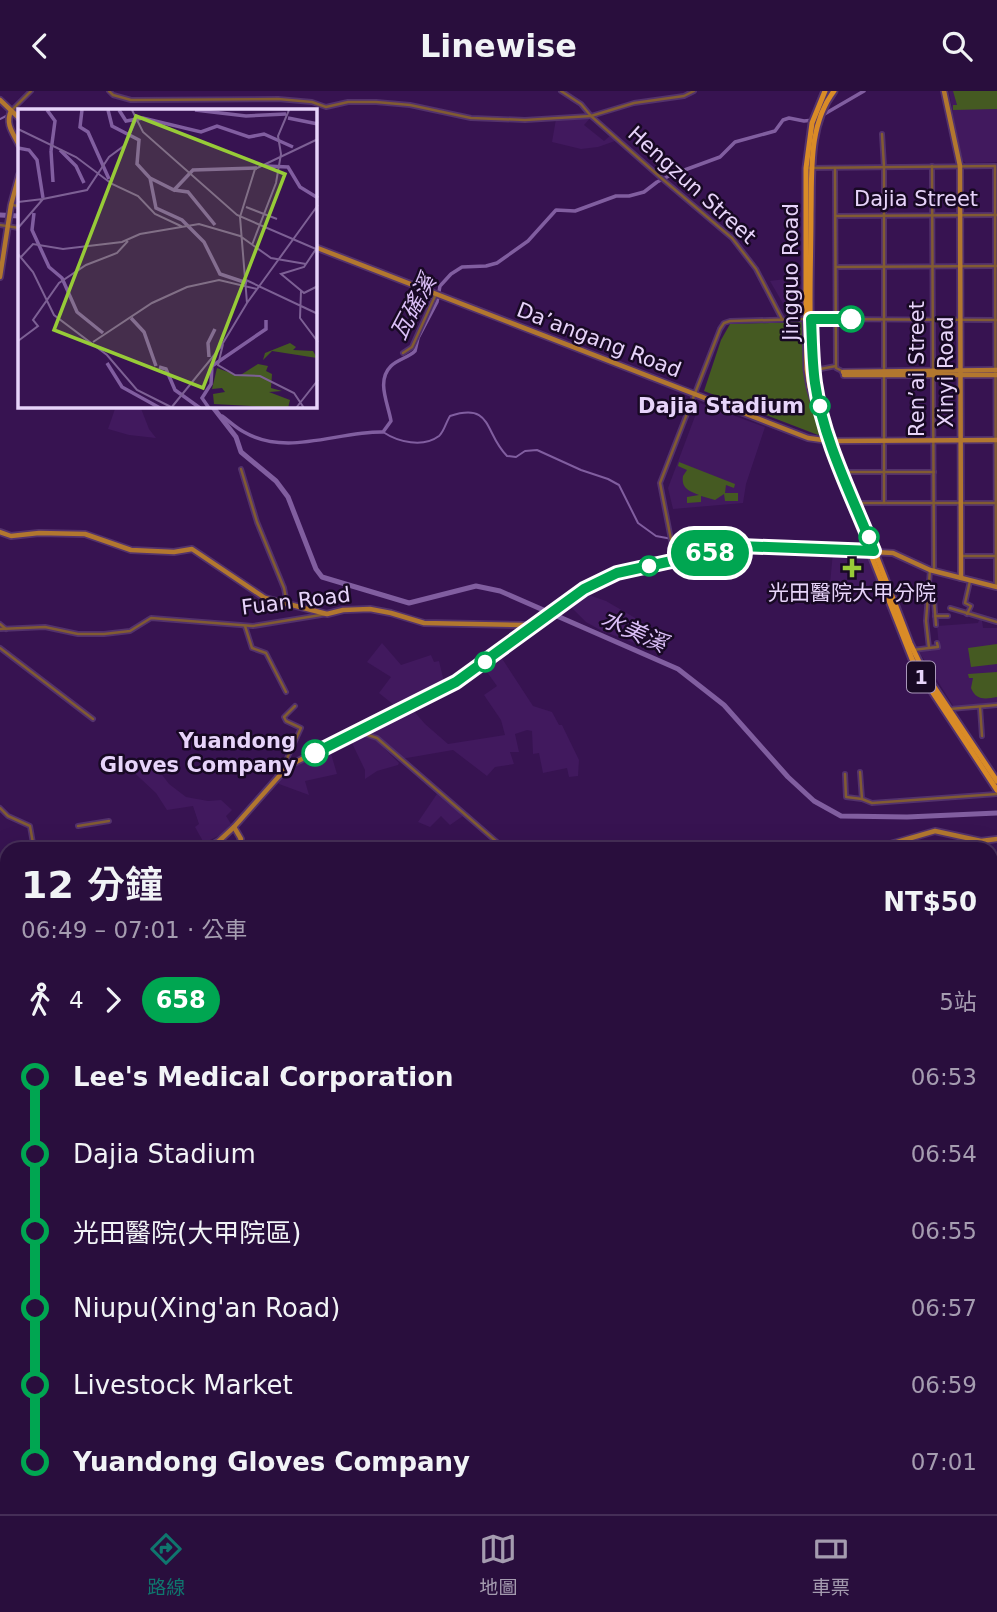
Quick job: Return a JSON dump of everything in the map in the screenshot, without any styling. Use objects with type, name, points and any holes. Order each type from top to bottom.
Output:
[{"type":"main road","name":"Jingguo Road","points":[[808,169],[825,91]]},
{"type":"main road","name":"Jingguo Road","points":[[834,91],[811,123],[808,169],[809,378],[828,441],[913,650],[946,711],[994,770],[997,781]]},
{"type":"main road","name":"Jingguo Road","points":[[808,319],[819,403],[828,441],[844,472],[853,504]]},
{"type":"main road","name":"Jingguo Road","points":[[872,551],[914,664],[997,792]]},
{"type":"street","points":[[21,91],[25,97]]},
{"type":"street","points":[[18,143],[10,128],[11,111],[31,91]]},
{"type":"street","points":[[109,91],[113,95],[131,100],[278,99],[312,102],[326,107],[348,102],[376,102],[410,105],[488,120],[591,116],[634,103],[684,96],[694,91]]},
{"type":"street","name":"Hengzun Street","points":[[561,91],[581,104],[591,116],[732,238],[761,278],[782,319]]},
{"type":"street","name":"Xinyi Road","points":[[944,91],[960,166],[961,578]]},
{"type":"street","points":[[0,100],[18,117]]},
{"type":"street","points":[[881,134],[884,167],[884,503]]},
{"type":"street","name":"Ren’ai Street","points":[[929,648],[926,621],[932,570],[934,503],[932,166]]},
{"type":"street","points":[[217,842],[285,769],[456,682],[607,576],[740,546],[893,553],[932,570],[996,586],[996,166],[808,169]]},
{"type":"street","points":[[835,168],[836,367]]},
{"type":"street","points":[[0,277],[18,179]]},
{"type":"street","points":[[11,208],[18,206]]},
{"type":"street","name":"Dajia Street","points":[[835,216],[996,215]]},
{"type":"street","points":[[0,225],[18,228]]},
{"type":"street","name":"Da’angang Road","points":[[317,248],[808,438],[828,441],[997,440]]},
{"type":"street","points":[[835,267],[996,266]]},
{"type":"street","points":[[402,353],[412,347],[438,295]]},
{"type":"street","points":[[676,561],[660,483],[724,323],[782,319],[997,320]]},
{"type":"street","points":[[814,370],[836,367],[844,373],[997,372]]},
{"type":"street","points":[[838,378],[844,373]]},
{"type":"street","points":[[241,469],[257,522],[284,588],[287,604]]},
{"type":"street","points":[[844,472],[934,472]]},
{"type":"street","points":[[853,504],[997,503]]},
{"type":"street","points":[[0,532],[10,535],[85,534],[131,550],[174,552],[192,548],[261,596],[327,614]]},
{"type":"street","points":[[962,556],[996,556]]},
{"type":"street","points":[[967,614],[971,605],[965,603],[970,580]]},
{"type":"street","points":[[934,600],[936,625]]},
{"type":"street","points":[[950,608],[997,622]]},
{"type":"street","name":"Fuan Road","points":[[0,629],[45,627],[78,634],[104,635],[130,631],[151,618],[244,626],[274,624],[359,609],[379,610],[424,623],[516,625],[528,630]]},
{"type":"street","points":[[935,616],[948,616]]},
{"type":"street","points":[[0,624],[6,629]]},
{"type":"street","points":[[244,626],[252,648],[267,653],[286,692]]},
{"type":"street","points":[[913,650],[938,647],[937,643]]},
{"type":"street","points":[[0,647],[93,719]]},
{"type":"street","points":[[946,711],[997,705]]},
{"type":"street","points":[[285,769],[284,765],[301,729],[286,722],[284,717],[295,706]]},
{"type":"street","points":[[980,706],[982,736]]},
{"type":"street","points":[[362,729],[497,842]]},
{"type":"street","points":[[860,772],[862,799]]},
{"type":"street","points":[[845,774],[846,797],[872,803],[887,804],[997,792]]},
{"type":"street","points":[[0,808],[8,816],[30,826],[33,842]]},
{"type":"street","points":[[78,826],[109,821]]},
{"type":"street","points":[[234,827],[241,839],[240,842]]},
{"type":"street","points":[[897,842],[935,831],[981,841],[997,839]]},
{"type":"shaded area","points":[[949,91],[997,91],[997,162],[966,163],[961,160]]},
{"type":"shaded area","points":[[591,117],[584,125],[604,141],[611,135],[618,140],[581,149],[552,142],[556,119]]},
{"type":"shaded area","points":[[785,279],[805,313],[789,314],[770,281]]},
{"type":"shaded area","points":[[700,403],[765,427],[746,484],[743,503],[673,509],[668,488]]},
{"type":"shaded area","points":[[115,408],[141,408],[149,429],[156,438],[129,435],[108,429]]},
{"type":"shaded area","name":"光田醫院大甲分院","points":[[833,552],[868,555],[877,581],[865,588],[830,584]]},
{"type":"shaded area","points":[[586,594],[606,601],[654,629],[643,646],[586,622],[570,606]]},
{"type":"shaded area","points":[[982,620],[983,628],[997,628],[997,702],[954,707],[918,650],[939,647],[937,626],[978,623]]},
{"type":"shaded area","points":[[382,643],[401,665],[431,655],[434,662],[439,661],[445,686],[399,709],[379,693],[391,677],[367,662]]},
{"type":"shaded area","points":[[501,657],[533,706],[552,712],[559,725],[562,725],[579,760],[578,776],[569,777],[567,768],[543,773],[539,753],[533,754],[532,731],[515,734],[519,752],[510,752],[514,764],[495,767],[487,776],[453,750],[401,759],[379,737],[367,731],[412,709],[448,744],[505,735],[501,720],[484,695],[497,686],[484,668]]},
{"type":"shaded area","points":[[362,734],[376,740],[398,765],[377,771],[365,779],[365,770],[350,739]]},
{"type":"shaded area","points":[[329,747],[337,774],[305,781],[309,795],[279,784],[276,780],[290,766]]},
{"type":"shaded area","points":[[131,757],[149,767],[153,763],[169,784],[186,797],[208,801],[221,800],[232,810],[226,816],[231,824],[220,835],[203,842],[195,827],[199,824],[193,806],[167,810],[156,793],[125,764]]},
{"type":"shaded area","points":[[437,794],[463,816],[450,825],[441,816],[430,827],[418,822]]},
{"type":"green space","points":[[953,91],[997,91],[997,109],[953,110],[953,105],[957,105]]},
{"type":"green space","points":[[804,322],[805,378],[822,434],[818,435],[704,391],[721,340],[730,324]]},
{"type":"green space","points":[[679,462],[735,484],[734,488],[726,485],[725,493],[738,493],[738,501],[725,501],[724,494],[715,500],[701,496],[701,502],[687,503],[687,497],[699,495],[685,486],[683,476],[687,470],[678,466]]},
{"type":"green space","points":[[997,644],[997,664],[971,667],[968,648]]},
{"type":"green space","points":[[997,672],[997,697],[985,698],[976,695],[971,688],[973,678],[969,678],[968,674]]},
{"type":"waterway","name":"瓦磘溪","points":[[821,116],[864,91]]},
{"type":"waterway","points":[[0,119],[8,115]]},
{"type":"waterway","name":"瓦磘溪","points":[[222,416],[244,432],[260,439],[278,442],[295,443],[383,432],[391,421],[384,392],[384,378],[391,366],[415,351],[418,338],[437,302],[440,286],[451,274],[462,267],[497,263],[528,241],[556,210],[575,211],[616,196],[644,192],[671,175],[720,157],[735,142],[775,131],[783,120],[814,120]]},
{"type":"waterway","points":[[0,215],[18,216]]},
{"type":"waterway","name":"水美溪","points":[[214,408],[236,437],[241,452],[276,481],[288,497],[316,569],[322,577],[409,603],[476,586],[500,591],[678,669],[724,705],[788,777],[814,801],[841,816],[907,817],[997,813]]},
{"type":"waterway","points":[[383,432],[403,441],[426,442],[441,434],[450,416],[474,413],[486,422],[507,456],[516,457],[525,451],[537,450],[608,479],[619,485],[638,523],[656,536],[699,544],[703,542]]},
{"type":"bus line","name":"658","points":[[315,753],[456,682],[584,589],[607,576],[740,546],[874,551],[830,441],[813,368],[811,319],[851,319]]},
{"type":"place","name":"Dajia Stadium","points":[[820,406]]},
{"type":"place","name":"光田醫院大甲分院","points":[[852,568]]},
{"type":"place","name":"Yuandong Gloves Company","points":[[315,753]]}]
